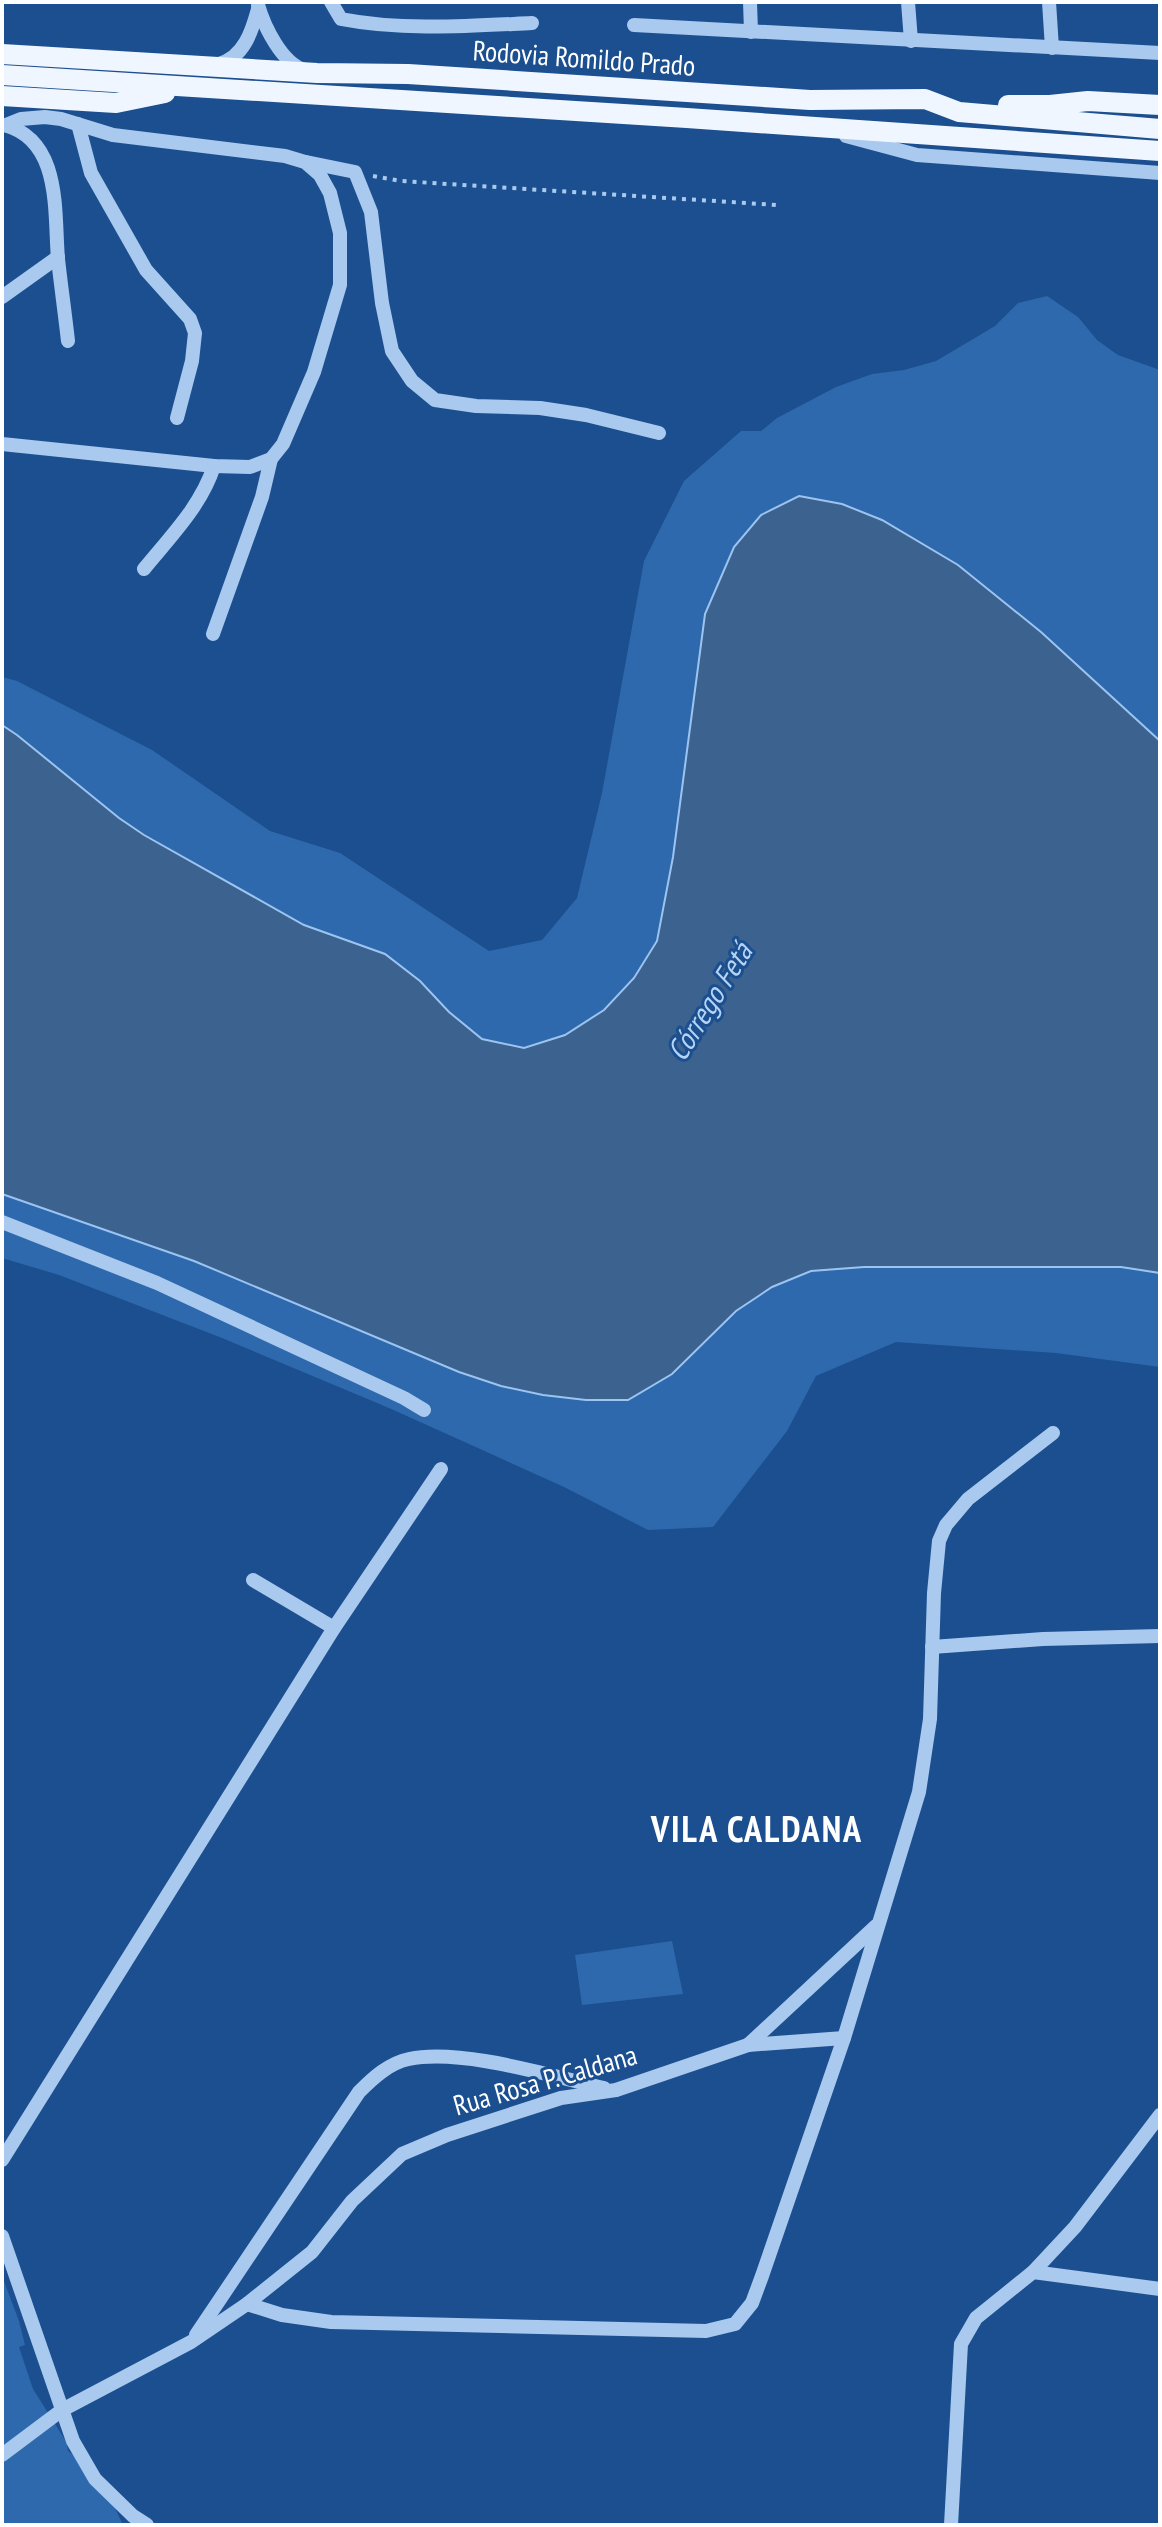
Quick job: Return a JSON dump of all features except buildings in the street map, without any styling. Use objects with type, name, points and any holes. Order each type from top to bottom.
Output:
[{"type":"main road","name":"Rodovia Romildo Prado","points":[[2,53],[317,73],[408,74],[810,100],[925,99],[959,112],[1160,129]]},
{"type":"main road","name":"Rodovia Romildo Prado","points":[[2,75],[1160,151]]},
{"type":"main road","points":[[2,96],[116,103],[192,88]]},
{"type":"main road","points":[[925,99],[1015,106],[1088,101],[1160,105]]},
{"type":"street","points":[[331,2],[341,19],[359,23],[451,26],[532,23]]},
{"type":"street","points":[[750,2],[751,32]]},
{"type":"street","points":[[908,2],[911,41]]},
{"type":"street","points":[[1049,2],[1052,48]]},
{"type":"street","points":[[2,53],[224,63],[246,43],[258,5]]},
{"type":"street","points":[[258,5],[281,51],[291,63],[317,73]]},
{"type":"street","points":[[634,25],[1160,53]]},
{"type":"street","points":[[4,125],[34,117],[78,124],[113,135],[285,156],[355,172],[371,212],[382,303],[392,351],[412,381],[435,400],[476,406],[540,408],[586,415],[659,433]]},
{"type":"street","points":[[78,124],[91,173],[146,270],[190,319],[195,333],[192,361],[177,418]]},
{"type":"street","points":[[4,125],[22,131],[35,142],[44,156],[55,193],[58,257],[68,341]]},
{"type":"street","points":[[811,127],[917,155],[1160,173]]},
{"type":"street","points":[[213,634],[262,497],[271,459],[283,444],[314,372],[340,285],[340,233],[330,193],[320,175],[305,162]]},
{"type":"street","points":[[2,297],[58,257]]},
{"type":"street","points":[[2,444],[214,466],[250,467],[271,459]]},
{"type":"street","points":[[144,569],[194,508],[208,487],[214,466]]},
{"type":"street","points":[[2,1222],[157,1283],[424,1410]]},
{"type":"street","points":[[2,1232],[45,1239]]},
{"type":"street","points":[[247,2304],[282,2315],[331,2322],[627,2331],[706,2331],[735,2324],[752,2303],[844,2038],[919,1792],[930,1719],[939,1541],[946,1525],[968,1499],[1053,1433]]},
{"type":"street","points":[[2,2160],[334,1628],[441,1469]]},
{"type":"street","points":[[253,1580],[334,1628]]},
{"type":"street","points":[[932,1647],[1043,1639],[1160,1636]]},
{"type":"street","points":[[748,2045],[879,1923]]},
{"type":"street","name":"Rua Rosa P. Caldana","points":[[2,2455],[62,2410],[191,2342],[247,2304],[312,2252],[352,2201],[402,2154],[447,2135],[561,2098],[616,2090],[748,2045],[844,2038]]},
{"type":"street","points":[[191,2342],[359,2092],[381,2072],[407,2059],[435,2056],[616,2090]]},
{"type":"street","points":[[951,2525],[961,2344],[976,2318],[1033,2272],[1075,2227],[1160,2115]]},
{"type":"street","points":[[2,2236],[73,2441],[95,2479],[133,2516],[147,2525]]},
{"type":"street","points":[[1033,2272],[1160,2289]]},
{"type":"path","points":[[355,172],[401,181],[777,205]]},
{"type":"shaded area","points":[[1047,296],[1078,317],[1097,340],[1118,355],[1160,370],[1160,1367],[1056,1353],[896,1342],[816,1376],[787,1431],[713,1527],[648,1530],[564,1487],[389,1408],[222,1338],[59,1275],[2,1258],[2,677],[17,681],[152,750],[270,831],[340,853],[489,951],[542,940],[577,898],[602,793],[644,561],[684,481],[741,431],[761,431],[777,418],[836,387],[872,374],[904,370],[936,361],[995,326],[1018,303]]},
{"type":"shaded area","points":[[672,1941],[683,1994],[582,2005],[575,1955]]},
{"type":"shaded area","points":[[2,2276],[19,2321],[25,2345],[19,2347],[33,2389],[67,2443],[68,2451],[88,2467],[102,2484],[123,2525],[2,2525]]},
{"type":"water","name":"Córrego Fetá","points":[[799,496],[842,504],[882,520],[958,565],[1041,632],[1160,741],[1160,1273],[1121,1267],[864,1267],[811,1271],[772,1287],[736,1311],[672,1374],[628,1400],[586,1400],[501,1386],[459,1372],[194,1261],[2,1194],[2,725],[144,835],[304,925],[385,954],[420,981],[449,1012],[482,1039],[524,1048],[565,1035],[604,1010],[634,978],[657,941],[673,857],[705,614],[734,547],[761,515]]},
{"type":"district","name":"VILA CALDANA","points":[[757,1829]]}]
